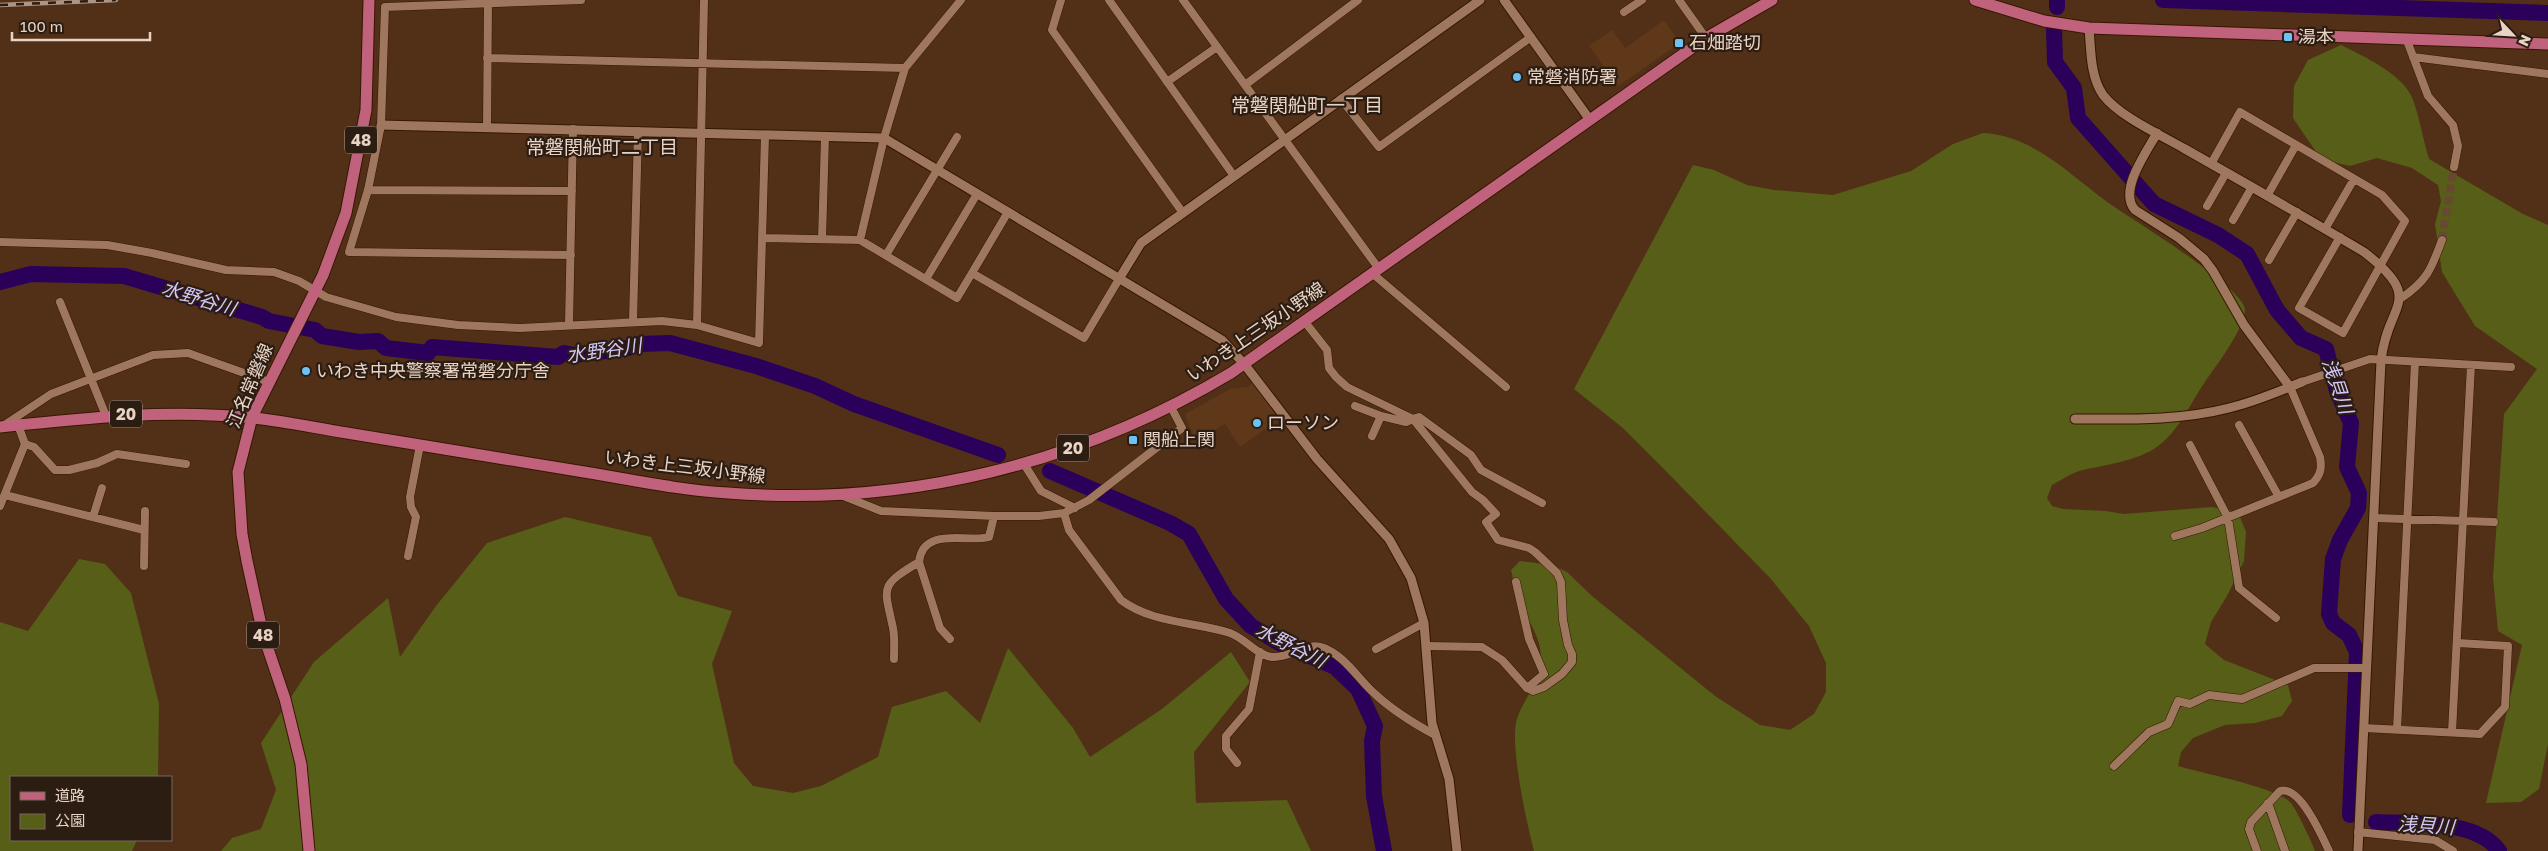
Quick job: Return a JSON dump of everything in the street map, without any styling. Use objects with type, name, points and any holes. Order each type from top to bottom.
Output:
[{"type":"main road","name":"江名常磐線","points":[[310,851],[301,764],[285,699],[263,634],[242,534],[238,472],[252,417],[284,349],[323,275],[346,213],[366,110],[369,0]]},
{"type":"main road","name":"いわき上三坂小野線","points":[[0,427],[134,413],[252,417],[688,489],[779,496],[895,491],[996,473],[1125,428],[1170,407],[1245,364],[1706,38],[1772,0]]},
{"type":"main road","points":[[1975,0],[2044,21],[2089,28],[2548,44]]},
{"type":"street","points":[[571,255],[349,252],[368,190],[381,125],[385,7],[580,0]]},
{"type":"street","points":[[697,325],[704,0]]},
{"type":"street","points":[[860,240],[884,138],[905,68],[961,0]]},
{"type":"street","points":[[1061,0],[1052,30],[1183,212]]},
{"type":"street","points":[[1109,0],[1234,176]]},
{"type":"street","points":[[1184,0],[1285,140],[1376,272],[1506,387]]},
{"type":"street","points":[[1245,85],[1358,0]]},
{"type":"street","points":[[972,273],[1084,338],[1141,243],[1480,0]]},
{"type":"street","points":[[1504,0],[1590,120]]},
{"type":"street","points":[[1624,12],[1642,0]]},
{"type":"street","points":[[1679,0],[1706,38]]},
{"type":"street","points":[[487,127],[488,4]]},
{"type":"street","points":[[2089,28],[2093,71],[2104,95],[2127,115],[2340,237],[2382,265],[2393,276],[2398,286],[2400,299],[2382,348],[2375,518],[2359,668],[2364,728],[2358,851]]},
{"type":"street","points":[[1341,99],[1379,147],[1531,37]]},
{"type":"street","points":[[2406,38],[2428,96],[2453,125],[2458,146],[2454,167]]},
{"type":"street","points":[[1167,82],[1217,47]]},
{"type":"street","points":[[2413,57],[2548,74]]},
{"type":"street","points":[[487,58],[905,68]]},
{"type":"street","points":[[2211,164],[2240,112],[2382,195],[2405,221],[2343,333],[2299,308],[2340,237]]},
{"type":"street","points":[[381,125],[884,138],[1222,340],[1245,364],[1316,459],[1389,539],[1411,578],[1428,646],[1430,708],[1435,735],[1449,779],[1457,851]]},
{"type":"street","points":[[569,324],[573,130]]},
{"type":"street","points":[[633,321],[638,131]]},
{"type":"street","points":[[2157,133],[2129,187],[2128,199],[2134,210],[2179,238],[2204,259],[2213,270],[2244,325],[2290,387],[2320,457],[2322,466],[2321,472],[2313,483],[2228,518],[2175,536]]},
{"type":"street","points":[[0,242],[107,245],[226,270],[283,274],[326,297],[370,311],[440,323],[520,328],[569,324],[662,321],[697,325],[759,343],[764,238],[765,136]]},
{"type":"street","points":[[822,239],[825,137]]},
{"type":"street","points":[[886,255],[957,137]]},
{"type":"street","points":[[2267,196],[2296,145]]},
{"type":"street","points":[[2207,206],[2226,172]]},
{"type":"street","points":[[2325,229],[2354,179]]},
{"type":"street","points":[[2234,220],[2252,187]]},
{"type":"street","points":[[368,190],[572,191]]},
{"type":"street","points":[[926,279],[977,194]]},
{"type":"street","points":[[764,238],[860,240],[958,298],[1008,212]]},
{"type":"street","points":[[2269,260],[2297,212]]},
{"type":"street","points":[[2400,299],[2424,280],[2442,240]]},
{"type":"street","points":[[60,302],[106,416]]},
{"type":"street","points":[[1305,322],[1326,350],[1329,368],[1336,376],[1348,387],[1413,419],[1472,492],[1483,500],[1496,514],[1486,522],[1498,540],[1529,548],[1557,573],[1561,582],[1563,620],[1572,654],[1572,662],[1562,674],[1544,687],[1533,691],[1526,688],[1502,660],[1482,647],[1428,646]]},
{"type":"street","points":[[0,427],[51,394],[153,355],[171,352],[188,353],[269,382]]},
{"type":"street","points":[[2076,418],[2151,418],[2200,414],[2228,408],[2323,374],[2370,360],[2511,367]]},
{"type":"street","points":[[2397,729],[2415,362]]},
{"type":"street","points":[[2452,732],[2471,365]]},
{"type":"street","points":[[1355,406],[1381,416],[1406,422],[1419,417],[1471,455],[1481,470],[1542,503]]},
{"type":"street","points":[[839,494],[881,510],[994,516],[1039,516],[1064,512],[1089,500],[1182,428],[1170,407]]},
{"type":"street","points":[[1372,436],[1381,416]]},
{"type":"street","points":[[0,506],[26,444],[18,425]]},
{"type":"street","points":[[2239,425],[2279,497]]},
{"type":"street","points":[[26,444],[34,447],[55,470],[79,468],[98,463],[117,454],[186,464]]},
{"type":"street","points":[[408,556],[416,517],[411,508],[410,498],[420,445]]},
{"type":"street","points":[[2190,445],[2228,518],[2238,588],[2276,618]]},
{"type":"street","points":[[1024,464],[1041,491],[1075,508]]},
{"type":"street","points":[[93,517],[102,488]]},
{"type":"street","points":[[5,495],[144,530]]},
{"type":"street","points":[[144,566],[145,511]]},
{"type":"street","points":[[1064,512],[1069,530],[1121,600],[1126,604],[1151,615],[1232,634],[1260,652],[1272,657],[1317,646],[1332,651],[1397,714],[1435,735]]},
{"type":"street","points":[[894,659],[894,630],[885,594],[893,578],[918,562],[923,550],[939,538],[989,537],[994,516]]},
{"type":"street","points":[[2375,518],[2494,522]]},
{"type":"street","points":[[918,562],[940,628],[950,639]]},
{"type":"street","points":[[1516,582],[1529,639],[1544,674],[1526,688]]},
{"type":"street","points":[[1376,649],[1424,624]]},
{"type":"street","points":[[2364,728],[2480,734],[2505,706],[2508,646],[2458,643]]},
{"type":"street","points":[[1238,763],[1226,749],[1226,736],[1249,709],[1260,652]]},
{"type":"street","points":[[2114,766],[2149,732],[2168,724],[2178,701],[2190,704],[2210,695],[2242,699],[2314,668],[2359,668]]},
{"type":"street","points":[[2256,851],[2249,829],[2251,822],[2280,791],[2286,789],[2291,791],[2313,817],[2329,851]]},
{"type":"street","points":[[2268,803],[2286,851]]},
{"type":"street","points":[[2358,832],[2435,840],[2454,851]]},
{"type":"shaded area","points":[[1664,20],[1680,43],[1618,86],[1589,46],[1612,30],[1625,48]]},
{"type":"shaded area","points":[[1253,382],[1279,419],[1240,447],[1225,424],[1195,441],[1185,414],[1230,389],[1248,387]]},
{"type":"green space","points":[[2341,45],[2382,67],[2409,91],[2429,159],[2523,214],[2548,225],[2548,744],[2539,789],[2521,802],[2486,803],[2522,645],[2498,631],[2493,578],[2504,414],[2537,369],[2475,326],[2442,272],[2435,224],[2441,201],[2438,185],[2412,168],[2377,158],[2350,166],[2321,159],[2293,118],[2294,86],[2308,60]]},
{"type":"green space","points":[[1983,133],[2003,136],[2022,142],[2056,162],[2103,199],[2211,273],[2240,300],[2245,310],[2244,318],[2230,346],[2201,387],[2179,423],[2166,439],[2158,446],[2141,455],[2072,474],[2052,485],[2047,498],[2052,506],[2063,509],[2106,511],[2124,514],[2212,507],[2238,512],[2246,532],[2244,561],[2227,596],[2211,622],[2205,644],[2224,660],[2288,685],[2292,701],[2282,716],[2255,723],[2225,725],[2193,738],[2181,752],[2178,766],[2255,786],[2283,797],[2293,806],[2315,851],[1534,851],[1520,784],[1515,731],[1520,711],[1536,682],[1541,656],[1535,631],[1520,603],[1514,586],[1511,570],[1520,561],[1552,565],[1567,572],[1592,596],[1715,696],[1760,725],[1790,730],[1814,714],[1826,692],[1826,663],[1809,626],[1771,579],[1623,428],[1574,389],[1693,165],[1714,170],[1747,185],[1774,190],[1833,195],[1911,171],[1953,144]]},
{"type":"green space","points":[[565,517],[651,537],[678,596],[732,611],[712,664],[734,763],[753,786],[793,793],[821,786],[878,757],[892,707],[946,691],[980,723],[1008,648],[1073,728],[1090,757],[1162,709],[1231,652],[1250,682],[1194,752],[1196,803],[1287,800],[1311,851],[221,851],[232,838],[261,829],[276,790],[261,743],[314,662],[388,598],[400,657],[436,606],[487,543]]},
{"type":"green space","points":[[79,559],[105,564],[131,593],[159,704],[158,776],[10,776],[10,841],[137,841],[132,851],[0,851],[0,622],[28,631]]},
{"type":"waterway","name":"浅貝川","points":[[2057,0],[2057,7]]},
{"type":"waterway","points":[[2163,0],[2548,13]]},
{"type":"waterway","name":"浅貝川","points":[[2054,30],[2055,62],[2074,88],[2078,118],[2154,204],[2218,235],[2247,254],[2277,310],[2301,338],[2326,349],[2337,391],[2351,423],[2347,467],[2359,493],[2358,508],[2340,540],[2333,559],[2329,614],[2333,623],[2349,635],[2357,652],[2350,815]]},
{"type":"waterway","name":"水野谷川","points":[[0,282],[31,274],[124,276],[262,317],[269,321],[315,330],[322,336],[359,342],[378,341],[386,348],[428,353],[432,347],[558,357],[564,353],[574,355],[628,348],[639,344],[670,343],[756,366],[815,386],[854,404],[998,455]]},
{"type":"waterway","name":"水野谷川","points":[[1050,471],[1170,523],[1189,534],[1226,599],[1251,626],[1281,644],[1335,667],[1358,689],[1375,726],[1372,741],[1374,796],[1384,851]]},
{"type":"waterway","name":"浅貝川","points":[[2376,822],[2443,825],[2460,828],[2476,833],[2489,841],[2499,851]]},
{"type":"tunnel","points":[[2442,240],[2454,167]]},
{"type":"railway","points":[[0,5],[116,0]]},
{"type":"place","name":"湯本","points":[[2288,37]]},
{"type":"place","name":"石畑踏切","points":[[1679,43]]},
{"type":"place","name":"常磐消防署","points":[[1517,77]]},
{"type":"place","name":"いわき中央警察署常磐分庁舎","points":[[306,371]]},
{"type":"place","name":"ローソン","points":[[1257,423]]},
{"type":"place","name":"関船上関","points":[[1133,440]]},
{"type":"district","name":"常磐関船町一丁目","points":[[1307,105]]},
{"type":"district","name":"常磐関船町二丁目","points":[[602,147]]}]
